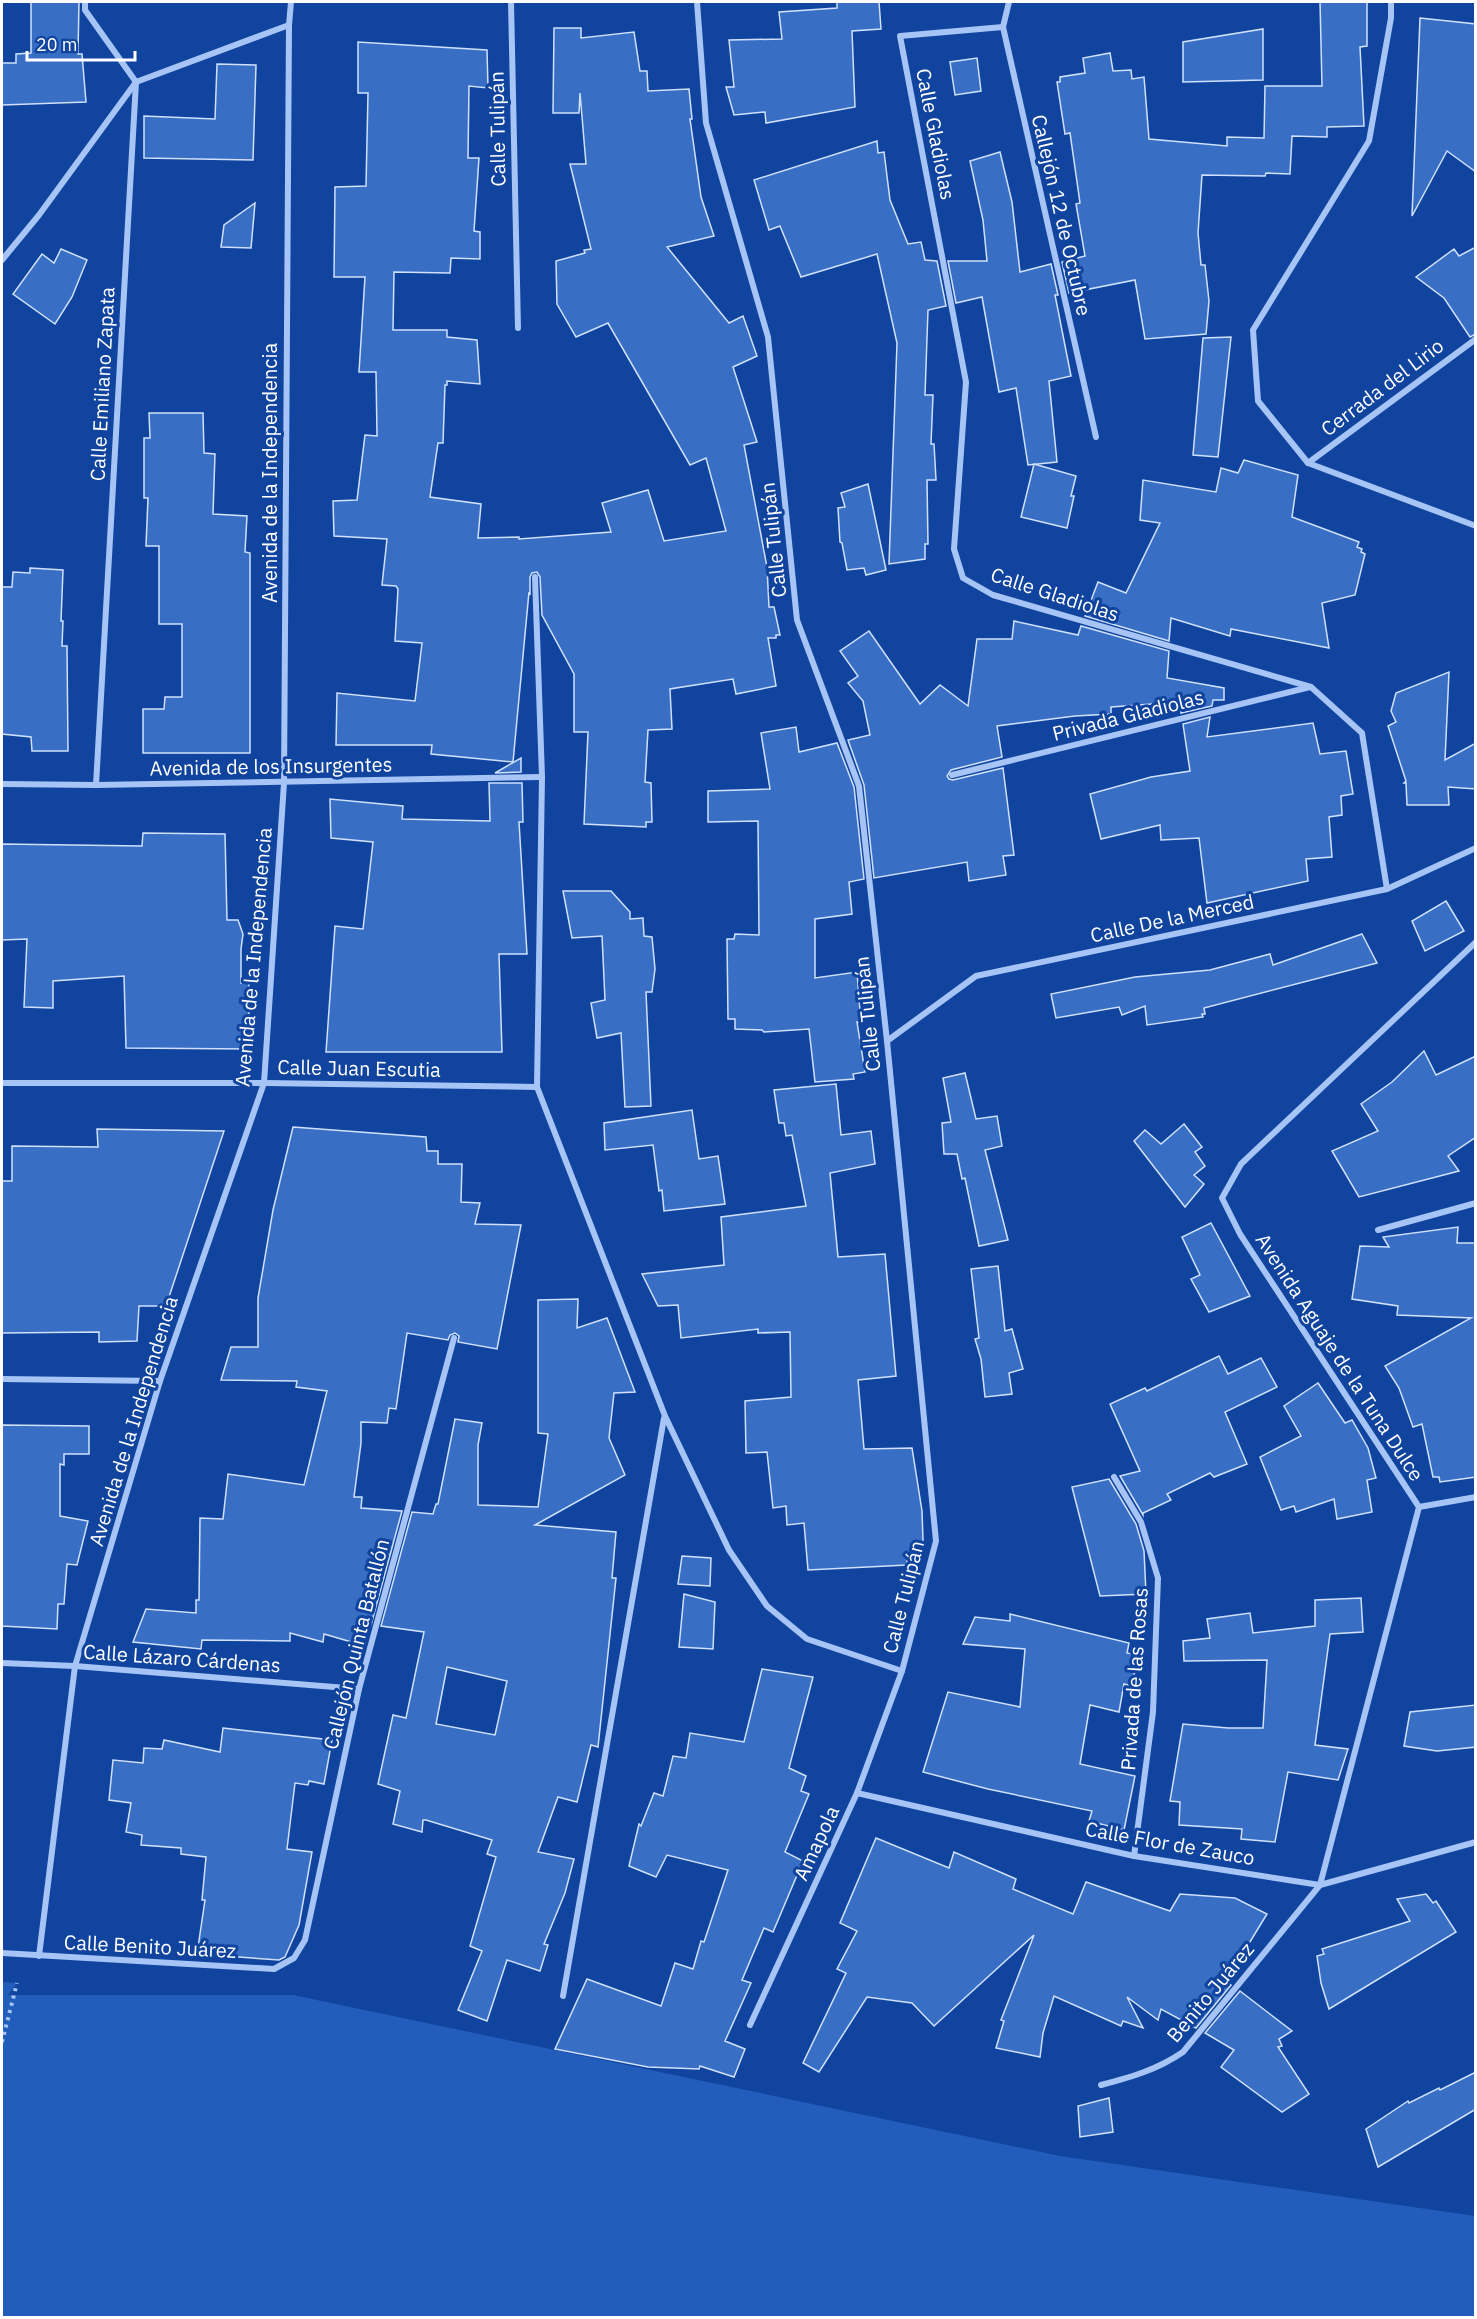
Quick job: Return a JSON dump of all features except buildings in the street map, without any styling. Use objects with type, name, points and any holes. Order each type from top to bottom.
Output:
[{"type":"street","points":[[85,2],[85,10],[136,82]]},
{"type":"street","name":"Avenida de la Independencia","points":[[39,1956],[75,1666],[160,1381],[264,1083],[284,783],[291,2]]},
{"type":"street","name":"Calle Tulipán","points":[[512,2],[518,328]]},
{"type":"street","name":"Calle Tulipán","points":[[535,577],[542,777],[537,1087],[665,1416],[729,1550],[767,1606],[807,1639],[902,1671],[936,1540],[859,786],[797,620],[768,337],[706,123],[697,2]]},
{"type":"street","name":"Callejón 12 de Octubre","points":[[1010,2],[1003,27],[1096,437]]},
{"type":"street","points":[[1391,2],[1391,18],[1369,141],[1253,330],[1258,401],[1308,463],[1476,526]]},
{"type":"street","points":[[2,260],[39,215],[136,82],[289,25]]},
{"type":"street","name":"Calle Gladiolas","points":[[1003,27],[900,36],[966,382],[954,549],[963,578],[993,595],[1311,687],[1362,733],[1387,889]]},
{"type":"street","name":"Calle Emiliano Zapata","points":[[96,785],[136,82]]},
{"type":"street","name":"Cerrada del Lirio","points":[[1308,463],[1476,339]]},
{"type":"street","name":"Privada Gladiolas","points":[[952,774],[1311,687]]},
{"type":"street","name":"Avenida de los Insurgentes","points":[[2,784],[284,783],[542,777]]},
{"type":"street","name":"Calle De la Merced","points":[[886,1041],[976,976],[1387,889],[1476,848]]},
{"type":"street","name":"Avenida Aguaje de la Tuna Dulce","points":[[1320,1885],[1419,1507],[1240,1234],[1222,1198],[1241,1164],[1476,942]]},
{"type":"street","name":"Calle Juan Escutia","points":[[2,1083],[264,1083],[537,1087]]},
{"type":"street","points":[[1378,1230],[1476,1203]]},
{"type":"street","name":"Callejón Quinta Batallón","points":[[294,1958],[305,1941],[359,1689],[454,1338]]},
{"type":"street","points":[[2,1379],[160,1381]]},
{"type":"street","points":[[563,1996],[665,1416]]},
{"type":"street","name":"Privada de las Rosas","points":[[1114,1477],[1142,1522],[1158,1578],[1153,1712],[1134,1856]]},
{"type":"street","points":[[1419,1507],[1476,1497]]},
{"type":"street","name":"Calle Lázaro Cárdenas","points":[[2,1663],[75,1666],[359,1689]]},
{"type":"street","name":"Amapola","points":[[750,2025],[858,1793],[902,1671]]},
{"type":"street","name":"Calle Flor de Zauco","points":[[858,1793],[1134,1856],[1320,1885],[1476,1842]]},
{"type":"street","name":"Benito Juárez","points":[[1101,2085],[1143,2074],[1165,2065],[1182,2052],[1320,1885]]},
{"type":"street","name":"Calle Benito Juárez","points":[[2,1953],[274,1969],[294,1958]]},
{"type":"path","points":[[2,2042],[17,1983]]},
{"type":"shaded area","points":[[2,1982],[17,1983],[8,1995],[293,1995],[1060,2156],[1475,2216],[1475,2317],[2,2317]]}]
